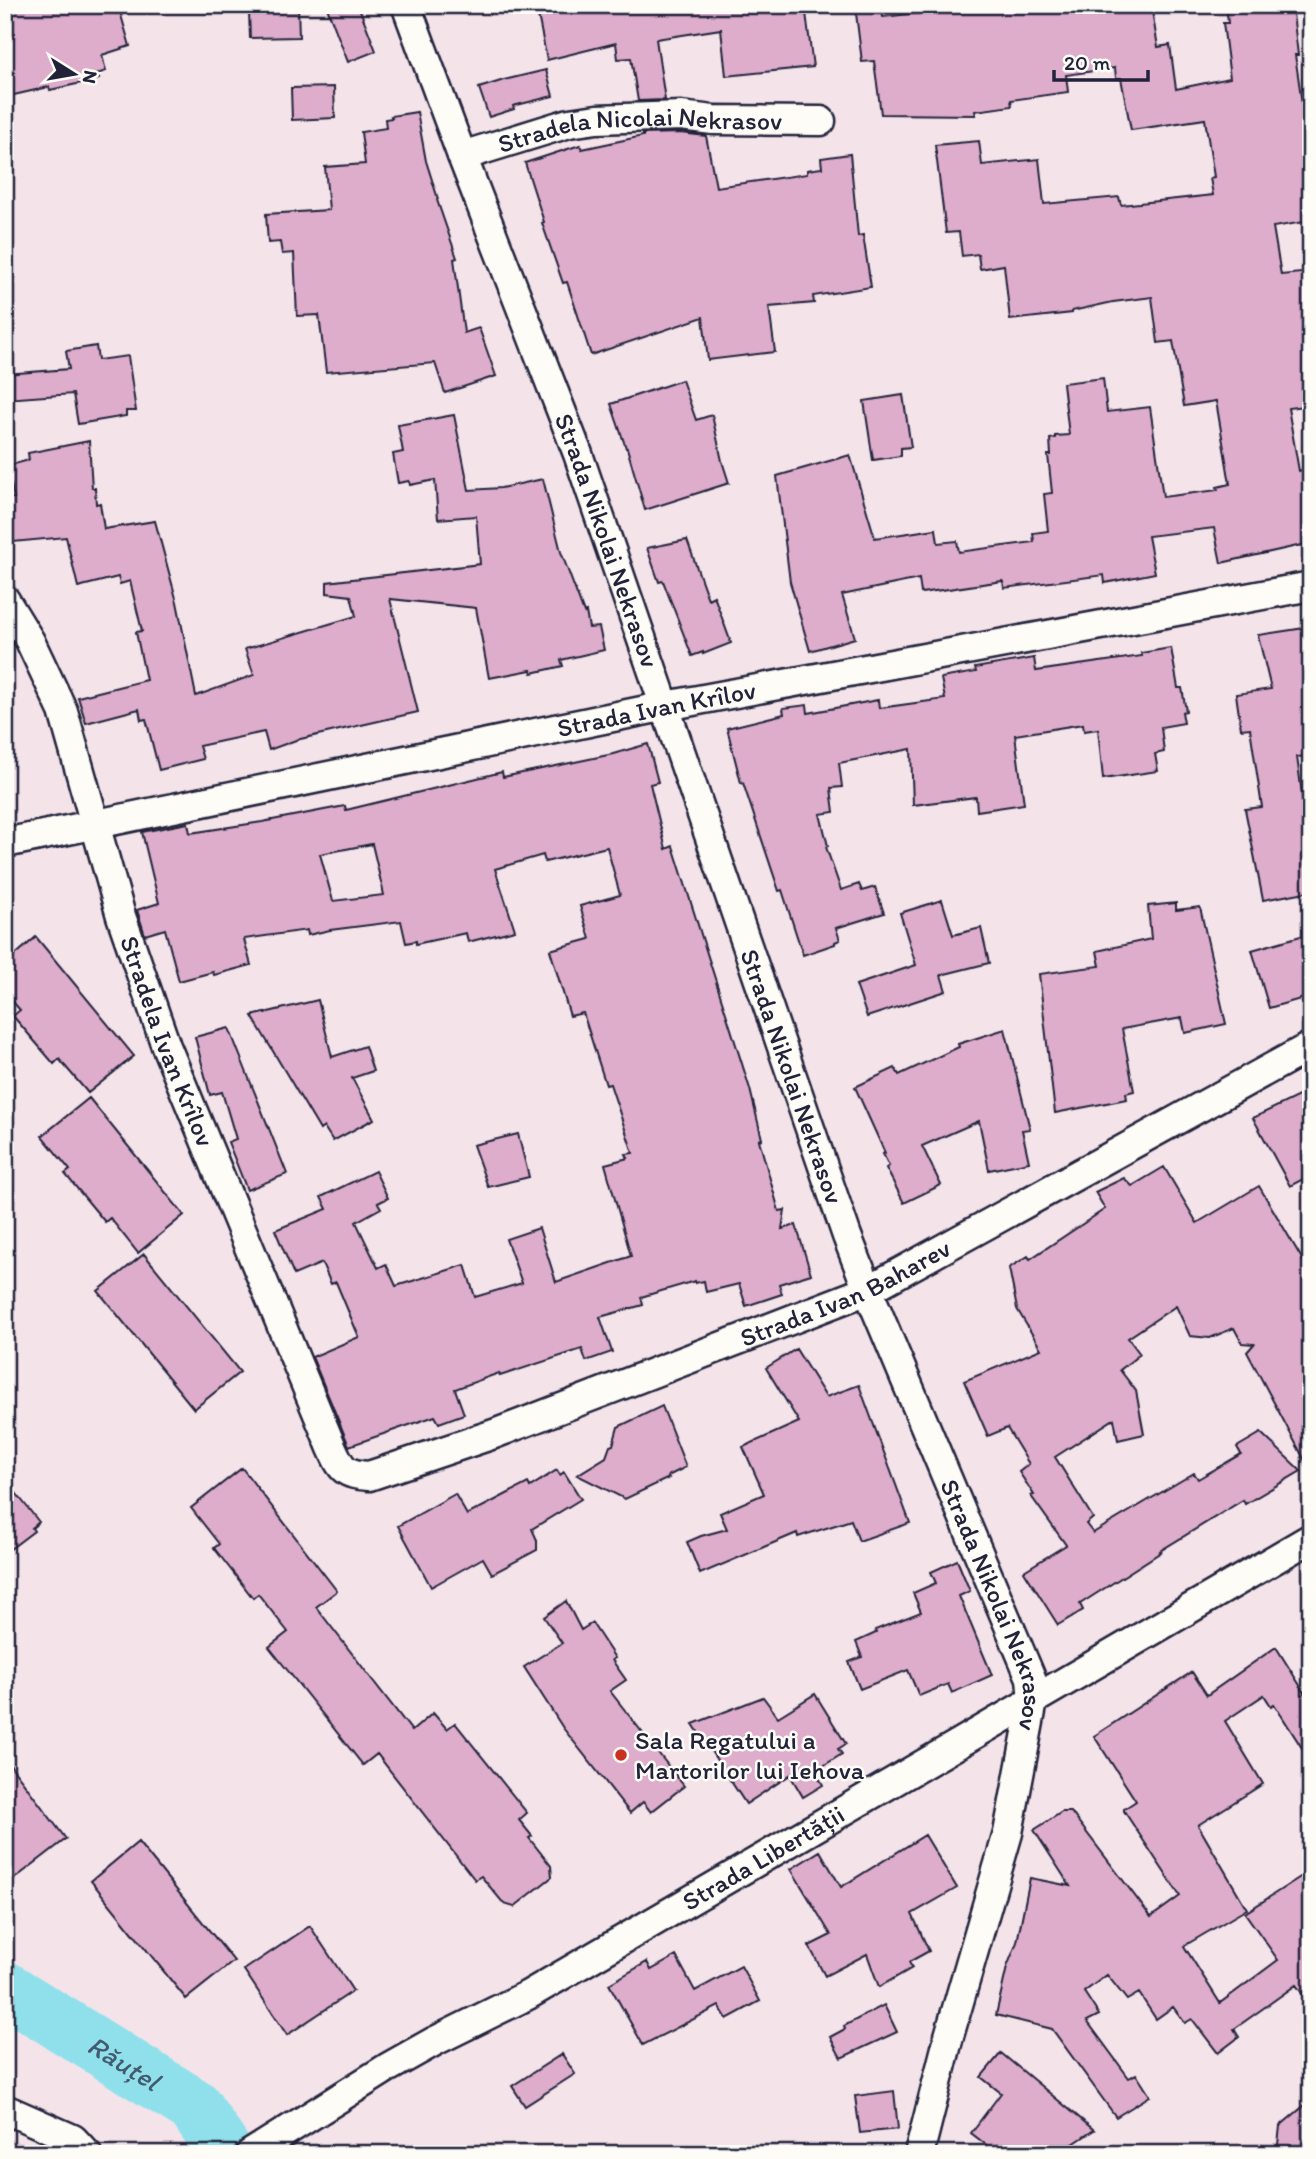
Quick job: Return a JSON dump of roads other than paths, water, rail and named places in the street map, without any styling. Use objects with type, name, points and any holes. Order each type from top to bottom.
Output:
[{"type":"street","name":"Strada Nikolai Nekrasov","points":[[407,5],[462,156],[578,454],[728,894],[868,1290],[1031,1678],[1033,1701],[1008,1833],[948,2036],[919,2154]]},
{"type":"street","name":"Stradela Nicolai Nekrasov","points":[[462,156],[569,123],[597,119],[681,116],[713,120],[821,121]]},
{"type":"street","name":"Strada Ivan Krîlov","points":[[5,843],[666,706],[1311,586]]},
{"type":"street","name":"Stradela Ivan Krîlov","points":[[5,600],[30,641],[63,711],[121,916],[166,1046],[332,1448],[341,1468],[352,1475]]},
{"type":"street","name":"Strada Ivan Baharev","points":[[352,1475],[369,1476],[494,1434],[868,1290],[1311,1046]]},
{"type":"street","name":"Strada Libertății","points":[[253,2152],[387,2068],[528,1995],[1311,1538]]},
{"type":"street","points":[[5,2109],[73,2139],[87,2154]]},
{"type":"waterway","name":"Răuțel","points":[[5,1989],[194,2106],[226,2154]]},
{"type":"place","name":"Sala Regatului a Martorilor lui Iehova","points":[[621,1755]]}]
